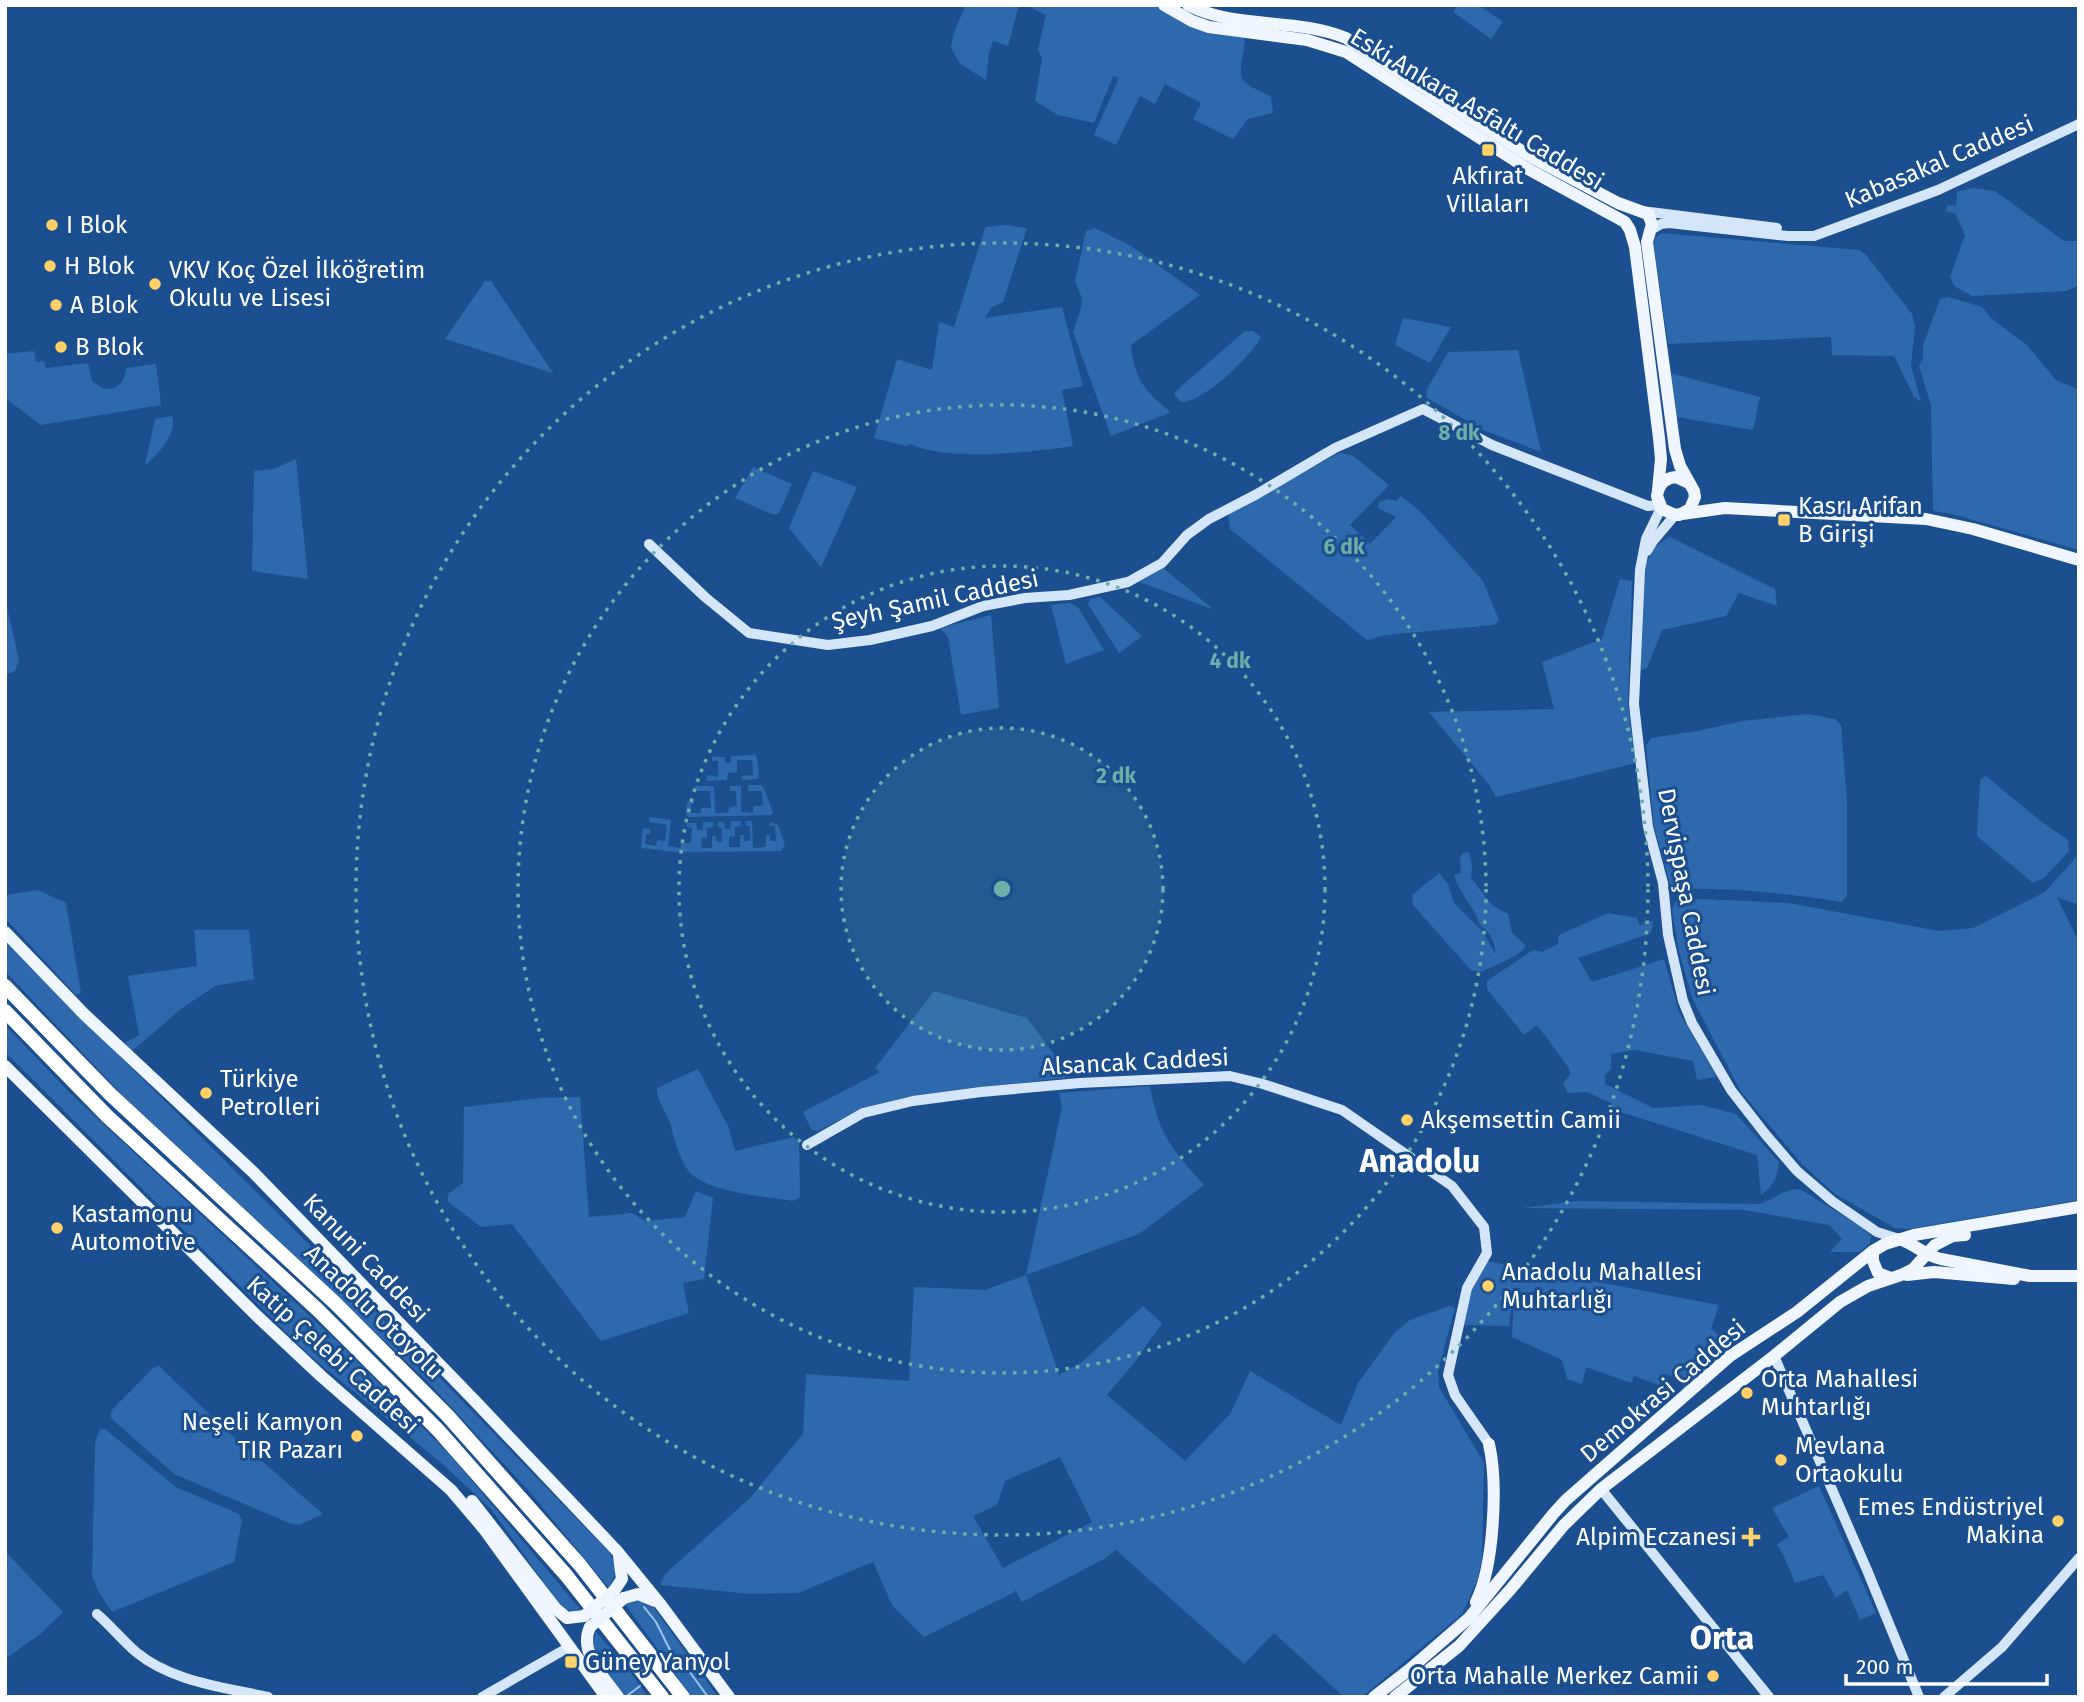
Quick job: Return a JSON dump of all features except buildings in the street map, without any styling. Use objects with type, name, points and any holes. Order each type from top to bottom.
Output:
[{"type":"highway","name":"Anadolu Otoyolu","points":[[5,986],[110,1094],[335,1303],[439,1407],[580,1566],[683,1697]]},
{"type":"highway","name":"Anadolu Otoyolu","points":[[5,1011],[107,1116],[318,1310],[438,1430],[566,1575],[662,1697]]},
{"type":"main road","name":"Eski Ankara Asfaltı Caddesi","points":[[1164,5],[1209,27],[1307,40],[1346,52],[1531,171],[1620,218],[1630,230]]},
{"type":"main road","name":"Eski Ankara Asfaltı Caddesi","points":[[1188,5],[1226,18],[1314,28],[1346,38],[1533,158],[1618,203],[1642,211]]},
{"type":"main road","points":[[1677,515],[1690,509],[1695,497],[1693,488],[1680,466],[1671,428],[1647,242],[1652,224],[1650,217],[1642,211],[1631,215],[1628,222],[1635,247],[1659,438],[1660,507],[1677,515],[1725,508],[1926,519],[1973,529],[2079,560]]},
{"type":"main road","points":[[1630,230],[1639,235],[1649,231]]},
{"type":"main road","points":[[1658,490],[1665,480],[1682,478],[1725,508]]},
{"type":"main road","name":"Kanuni Caddesi","points":[[5,932],[84,1014],[253,1172],[475,1401],[617,1552],[662,1605],[729,1697]]},
{"type":"main road","name":"Katip Çelebi Caddesi","points":[[5,1066],[235,1295],[469,1508],[606,1697]]},
{"type":"main road","name":"Demokrasi Caddesi","points":[[1374,1697],[1469,1618],[1553,1513],[1731,1356],[1797,1312],[1873,1251],[1899,1239],[2079,1207]]},
{"type":"main road","name":"Demokrasi Caddesi","points":[[1395,1697],[1459,1646],[1570,1519],[1601,1489],[1846,1298],[1867,1286],[1903,1274],[1944,1240],[2079,1215]]},
{"type":"main road","points":[[1959,1263],[1951,1255],[1950,1248],[1953,1241],[1962,1235]]},
{"type":"main road","points":[[1899,1239],[1926,1256],[2042,1277]]},
{"type":"main road","points":[[1903,1274],[1916,1261],[1915,1248]]},
{"type":"main road","points":[[1873,1251],[1873,1261],[1878,1273],[1884,1277],[1934,1272],[1997,1279],[2079,1276]]},
{"type":"main road","points":[[1774,1356],[1777,1332],[1797,1312]]},
{"type":"main road","points":[[321,1376],[458,1485],[562,1615],[587,1622]]},
{"type":"main road","points":[[1489,1444],[1496,1455],[1499,1470],[1498,1554],[1503,1559],[1512,1558],[1533,1538]]},
{"type":"main road","points":[[1469,1618],[1486,1577],[1490,1549],[1493,1478],[1489,1444]]},
{"type":"main road","points":[[1579,1490],[1593,1485],[1601,1489]]},
{"type":"main road","points":[[1490,1549],[1495,1566],[1506,1572],[1525,1571]]},
{"type":"main road","points":[[617,1552],[622,1564],[619,1594],[587,1622],[586,1647],[618,1697]]},
{"type":"main road","points":[[619,1594],[638,1594],[662,1605]]},
{"type":"street","name":"Kabasakal Caddesi","points":[[1814,236],[1938,190],[2079,124]]},
{"type":"street","points":[[1642,211],[1730,220],[1814,236]]},
{"type":"street","points":[[1649,231],[1655,226],[1669,223],[1788,236],[1814,236]]},
{"type":"street","name":"Şeyh Şamil Caddesi","points":[[649,544],[705,597],[749,633],[828,645],[870,640],[932,626],[984,606],[1025,598],[1069,595],[1128,582],[1162,563],[1187,535],[1209,519],[1335,448],[1423,409],[1492,445],[1626,498],[1648,506],[1660,507]]},
{"type":"street","name":"Dervişpaşa Caddesi","points":[[1660,507],[1646,539],[1640,570],[1634,704],[1648,827],[1663,883],[1668,935],[1683,1001],[1692,1023],[1731,1090],[1797,1171],[1832,1201],[1877,1232],[1899,1239]]},
{"type":"street","points":[[1640,570],[1649,547],[1677,515]]},
{"type":"street","name":"Alsancak Caddesi","points":[[807,1145],[863,1113],[914,1101],[1080,1083],[1230,1076],[1342,1110],[1452,1186],[1484,1227],[1488,1253],[1467,1288],[1448,1374],[1455,1395],[1489,1444]]},
{"type":"street","points":[[1873,1251],[1879,1240],[1877,1232]]},
{"type":"street","points":[[1774,1356],[1919,1697]]},
{"type":"street","points":[[1601,1489],[1769,1697]]},
{"type":"street","points":[[1944,1697],[2002,1647],[2079,1558]]},
{"type":"street","points":[[97,1614],[135,1651],[166,1671],[268,1697]]},
{"type":"street","points":[[482,1697],[569,1647]]},
{"type":"shaded area","points":[[966,5],[1019,5],[1008,46],[993,41],[986,80],[959,63],[951,47],[954,32]]},
{"type":"shaded area","points":[[1025,5],[1158,5],[1170,14],[1243,38],[1242,77],[1250,86],[1271,96],[1273,113],[1248,119],[1233,139],[1193,119],[1201,103],[1165,84],[1155,104],[1140,96],[1116,145],[1094,135],[1119,78],[1113,76],[1094,123],[1058,115],[1035,101],[1042,58],[1038,50],[1046,15]]},
{"type":"shaded area","points":[[1458,5],[1478,5],[1503,22],[1491,39],[1453,12]]},
{"type":"shaded area","points":[[1972,188],[1995,191],[2064,241],[2079,241],[2079,285],[2067,291],[1972,296],[1954,286],[1950,277],[1965,235],[1955,213],[1946,211],[1947,205],[1956,206],[1957,192]]},
{"type":"shaded area","points":[[1006,225],[1027,228],[1003,302],[991,308],[985,318],[1062,307],[1083,386],[1062,390],[1073,446],[1014,453],[967,454],[926,450],[911,444],[906,446],[874,438],[897,359],[932,370],[939,322],[954,327],[986,227]]},
{"type":"shaded area","points":[[1095,228],[1131,246],[1200,295],[1131,345],[1135,367],[1142,383],[1170,411],[1111,436],[1073,332],[1082,298],[1075,281],[1086,231]]},
{"type":"shaded area","points":[[1662,233],[1859,250],[1866,255],[1912,314],[1915,326],[1911,365],[1921,402],[1914,397],[1894,356],[1832,355],[1831,337],[1668,344],[1654,246],[1655,238]]},
{"type":"shaded area","points":[[485,281],[491,281],[553,373],[445,339]]},
{"type":"shaded area","points":[[1949,297],[1982,307],[1992,319],[2027,345],[2056,380],[2079,390],[2079,550],[1933,511],[1931,405],[1919,366],[1923,358],[1923,345],[1940,299]]},
{"type":"shaded area","points":[[1403,318],[1451,327],[1430,363],[1395,345]]},
{"type":"shaded area","points":[[1245,331],[1253,331],[1261,337],[1248,355],[1213,387],[1201,395],[1181,402],[1174,394],[1177,390]]},
{"type":"shaded area","points":[[1518,350],[1541,452],[1483,430],[1427,398],[1426,391],[1448,352]]},
{"type":"shaded area","points":[[34,351],[36,362],[44,361],[46,368],[88,363],[92,381],[104,389],[120,384],[126,368],[156,364],[161,405],[41,425],[5,398],[5,354]]},
{"type":"shaded area","points":[[1670,373],[1760,397],[1753,430],[1676,417]]},
{"type":"shaded area","points":[[172,416],[170,436],[145,465],[155,419]]},
{"type":"shaded area","points":[[1339,453],[1352,455],[1389,485],[1350,525],[1370,544],[1396,517],[1378,508],[1379,502],[1387,499],[1396,501],[1401,496],[1422,513],[1483,581],[1499,620],[1494,625],[1386,635],[1367,640],[1230,529],[1228,515],[1232,512]]},
{"type":"shaded area","points":[[296,459],[308,579],[252,571],[254,471],[273,469]]},
{"type":"shaded area","points":[[753,467],[792,484],[779,513],[774,515],[735,498]]},
{"type":"shaded area","points":[[813,471],[857,487],[821,567],[789,528]]},
{"type":"shaded area","points":[[1670,537],[1775,589],[1777,606],[1739,593],[1726,616],[1662,630],[1647,668],[1641,670],[1643,580],[1650,555],[1661,542]]},
{"type":"shaded area","points":[[1163,568],[1213,609],[1139,582]]},
{"type":"shaded area","points":[[1620,579],[1632,581],[1628,704],[1636,763],[1496,797],[1429,712],[1554,709],[1542,662],[1602,639]]},
{"type":"shaded area","points":[[1100,597],[1142,636],[1119,653],[1088,604],[1090,599]]},
{"type":"shaded area","points":[[5,599],[19,660],[15,671],[5,675]]},
{"type":"shaded area","points":[[1070,603],[1078,607],[1104,650],[1066,664],[1051,605]]},
{"type":"shaded area","points":[[991,615],[999,708],[961,715],[948,637],[940,628]]},
{"type":"shaded area","points":[[1808,714],[1835,719],[1841,725],[1847,801],[1847,896],[1841,902],[1758,892],[1676,889],[1670,884],[1654,827],[1646,746],[1651,738],[1743,721]]},
{"type":"shaded area","points":[[755,755],[759,777],[757,779],[742,780],[742,776],[753,775],[752,760],[737,760],[737,772],[728,773],[727,780],[707,781],[707,775],[718,777],[718,761],[712,761],[712,757],[725,757],[725,763],[731,763],[731,756]]},
{"type":"shaded area","points":[[1986,776],[2068,840],[2069,851],[2044,878],[2033,883],[1977,836],[1980,780]]},
{"type":"shaded area","points":[[748,785],[761,785],[764,788],[772,815],[689,817],[686,814],[687,802],[694,801],[694,804],[691,804],[691,813],[701,813],[701,808],[711,808],[710,791],[695,791],[695,786],[714,786],[715,813],[727,813],[730,807],[737,806],[736,791],[730,791],[730,786],[741,786],[741,812],[753,813],[753,806],[763,806],[762,791],[748,791]]},
{"type":"shaded area","points":[[650,817],[671,820],[668,846],[680,848],[681,843],[691,843],[692,828],[687,827],[687,823],[696,823],[697,830],[703,830],[703,822],[713,822],[713,827],[707,828],[707,838],[701,838],[702,848],[712,848],[712,836],[716,836],[717,842],[722,842],[722,828],[718,827],[718,822],[724,822],[725,829],[730,829],[731,821],[741,821],[741,826],[735,827],[735,836],[729,837],[729,847],[740,847],[740,835],[744,835],[744,841],[750,841],[750,826],[746,826],[745,821],[752,821],[753,848],[766,847],[766,835],[770,835],[770,841],[776,841],[775,826],[769,826],[770,822],[778,825],[785,845],[781,851],[677,852],[641,848],[643,828],[650,829],[650,834],[646,834],[645,844],[656,846],[657,840],[665,841],[667,825],[649,822]]},
{"type":"shaded area","points":[[1469,852],[1471,878],[1492,905],[1508,914],[1512,933],[1525,945],[1515,956],[1481,972],[1471,970],[1413,905],[1412,895],[1439,873],[1448,884],[1454,903],[1483,932],[1495,954],[1491,937],[1480,925],[1454,875],[1461,873],[1460,859],[1463,853]]},
{"type":"shaded area","points":[[2079,854],[2079,905],[2057,897],[2079,942],[2079,1200],[1908,1229],[1895,1228],[1835,1194],[1802,1164],[1741,1092],[1693,1000],[1679,952],[1672,909],[1678,898],[1789,903],[1939,931],[1973,928],[2045,892]]},
{"type":"shaded area","points":[[38,890],[66,903],[81,993],[76,995],[5,918],[5,895]]},
{"type":"shaded area","points":[[1608,913],[1637,918],[1640,926],[1647,921],[1653,921],[1652,930],[1649,934],[1578,958],[1592,982],[1664,959],[1679,1012],[1717,1077],[1697,1080],[1693,1061],[1635,1050],[1611,1054],[1611,1069],[1605,1075],[1605,1084],[1653,1108],[1701,1105],[1736,1114],[1779,1162],[1774,1181],[1761,1195],[1757,1155],[1611,1109],[1611,1103],[1587,1092],[1568,1093],[1563,1084],[1570,1075],[1569,1068],[1537,1025],[1524,1035],[1487,989],[1487,981],[1533,950],[1542,952],[1558,944],[1559,935]]},
{"type":"shaded area","points":[[194,930],[249,930],[254,979],[215,986],[181,1009],[131,1052],[124,1043],[139,1035],[128,976],[197,966]]},
{"type":"shaded area","points":[[5,942],[350,1285],[609,1552],[615,1570],[609,1588],[529,1491],[424,1378],[127,1100],[5,971]]},
{"type":"shaded area","points":[[934,991],[1027,1018],[1071,1077],[913,1096],[861,1109],[818,1131],[811,1129],[803,1112],[880,1072],[875,1068]]},
{"type":"shaded area","points":[[5,1025],[70,1093],[344,1348],[451,1456],[580,1609],[563,1609],[491,1509],[439,1461],[309,1355],[5,1052]]},
{"type":"shaded area","points":[[698,1069],[728,1126],[735,1151],[794,1137],[799,1143],[800,1197],[793,1201],[721,1188],[695,1177],[687,1169],[657,1088]]},
{"type":"shaded area","points":[[1150,1086],[1168,1141],[1204,1185],[1139,1234],[1026,1275],[1062,1107],[1059,1093]]},
{"type":"shaded area","points":[[580,1097],[589,1217],[632,1213],[645,1221],[685,1217],[696,1191],[713,1198],[704,1279],[683,1283],[689,1313],[601,1341],[512,1224],[481,1227],[447,1201],[449,1193],[463,1183],[464,1107],[539,1098]]},
{"type":"shaded area","points":[[1800,1189],[1860,1226],[1871,1236],[1870,1243],[1860,1252],[1830,1252],[1842,1239],[1829,1225],[1744,1210],[1522,1208],[1578,1201],[1760,1204],[1783,1193]]},
{"type":"shaded area","points":[[1487,1261],[1719,1305],[1711,1329],[1733,1345],[1681,1392],[1686,1380],[1665,1374],[1662,1375],[1659,1385],[1634,1376],[1631,1383],[1586,1367],[1582,1384],[1567,1379],[1562,1360],[1512,1337],[1515,1282],[1509,1326],[1460,1325],[1471,1288]]},
{"type":"shaded area","points":[[1026,1275],[1059,1375],[1082,1362],[1143,1306],[1162,1323],[1107,1395],[1185,1461],[1230,1414],[1250,1371],[1341,1425],[1358,1383],[1395,1332],[1410,1320],[1449,1306],[1455,1308],[1438,1371],[1439,1387],[1484,1463],[1482,1556],[1478,1579],[1462,1614],[1362,1697],[1344,1697],[1274,1633],[1244,1664],[1116,1550],[1022,1602],[1011,1583],[1015,1592],[924,1637],[892,1605],[873,1562],[798,1593],[750,1594],[660,1585],[665,1574],[749,1499],[803,1434],[806,1374],[909,1381],[914,1287],[985,1290]],"holes":[[[1060,1457],[1092,1522],[1003,1568],[973,1516],[997,1505],[1005,1481]]]},
{"type":"shaded area","points":[[159,1366],[226,1430],[323,1514],[299,1525],[289,1523],[174,1474],[111,1418],[111,1411],[153,1368]]},
{"type":"shaded area","points":[[100,1429],[105,1429],[176,1487],[239,1514],[242,1521],[234,1562],[112,1612],[98,1591],[92,1575],[95,1443]]},
{"type":"shaded area","points":[[1819,1486],[1876,1613],[1860,1620],[1847,1590],[1836,1598],[1823,1575],[1795,1583],[1777,1544],[1789,1537],[1772,1508]]},
{"type":"shaded area","points":[[5,1551],[63,1612],[39,1635],[5,1659]]},
{"type":"shaded area","points":[[638,1599],[654,1608],[718,1697],[692,1697],[625,1604]]},
{"type":"shaded area","points":[[596,1632],[624,1663],[648,1697],[625,1697],[596,1655],[592,1643]]},
{"type":"waterway","points":[[644,1607],[656,1622],[673,1656],[689,1671],[708,1697]]},
{"type":"waterway","points":[[628,1695],[640,1686]]},
{"type":"place","name":"Akfırat Villaları","points":[[1488,150]]},
{"type":"place","name":"I Blok","points":[[52,225]]},
{"type":"place","name":"H Blok","points":[[50,266]]},
{"type":"place","name":"VKV Koç Özel İlköğretim Okulu ve Lisesi","points":[[155,284]]},
{"type":"place","name":"A Blok","points":[[56,305]]},
{"type":"place","name":"B Blok","points":[[61,347]]},
{"type":"place","name":"Kasrı Arifan B Girişi","points":[[1784,520]]},
{"type":"place","name":"Türkiye Petrolleri","points":[[206,1093]]},
{"type":"place","name":"Akşemsettin Camii","points":[[1407,1120]]},
{"type":"place","name":"Kastamonu Automotive","points":[[57,1228]]},
{"type":"place","name":"Anadolu Mahallesi Muhtarlığı","points":[[1488,1286]]},
{"type":"place","name":"Orta Mahallesi Muhtarlığı","points":[[1747,1393]]},
{"type":"place","name":"Neşeli Kamyon TIR Pazarı","points":[[357,1436]]},
{"type":"place","name":"Mevlana Ortaokulu","points":[[1781,1460]]},
{"type":"place","name":"Emes Endüstriyel Makina","points":[[2058,1521]]},
{"type":"place","name":"Alpim Eczanesi","points":[[1751,1537]]},
{"type":"place","name":"Güney Yanyol","points":[[571,1662]]},
{"type":"place","name":"Orta Mahalle Merkez Camii","points":[[1713,1676]]},
{"type":"district","name":"Anadolu","points":[[1420,1161]]},
{"type":"district","name":"Orta","points":[[1722,1638]]}]
